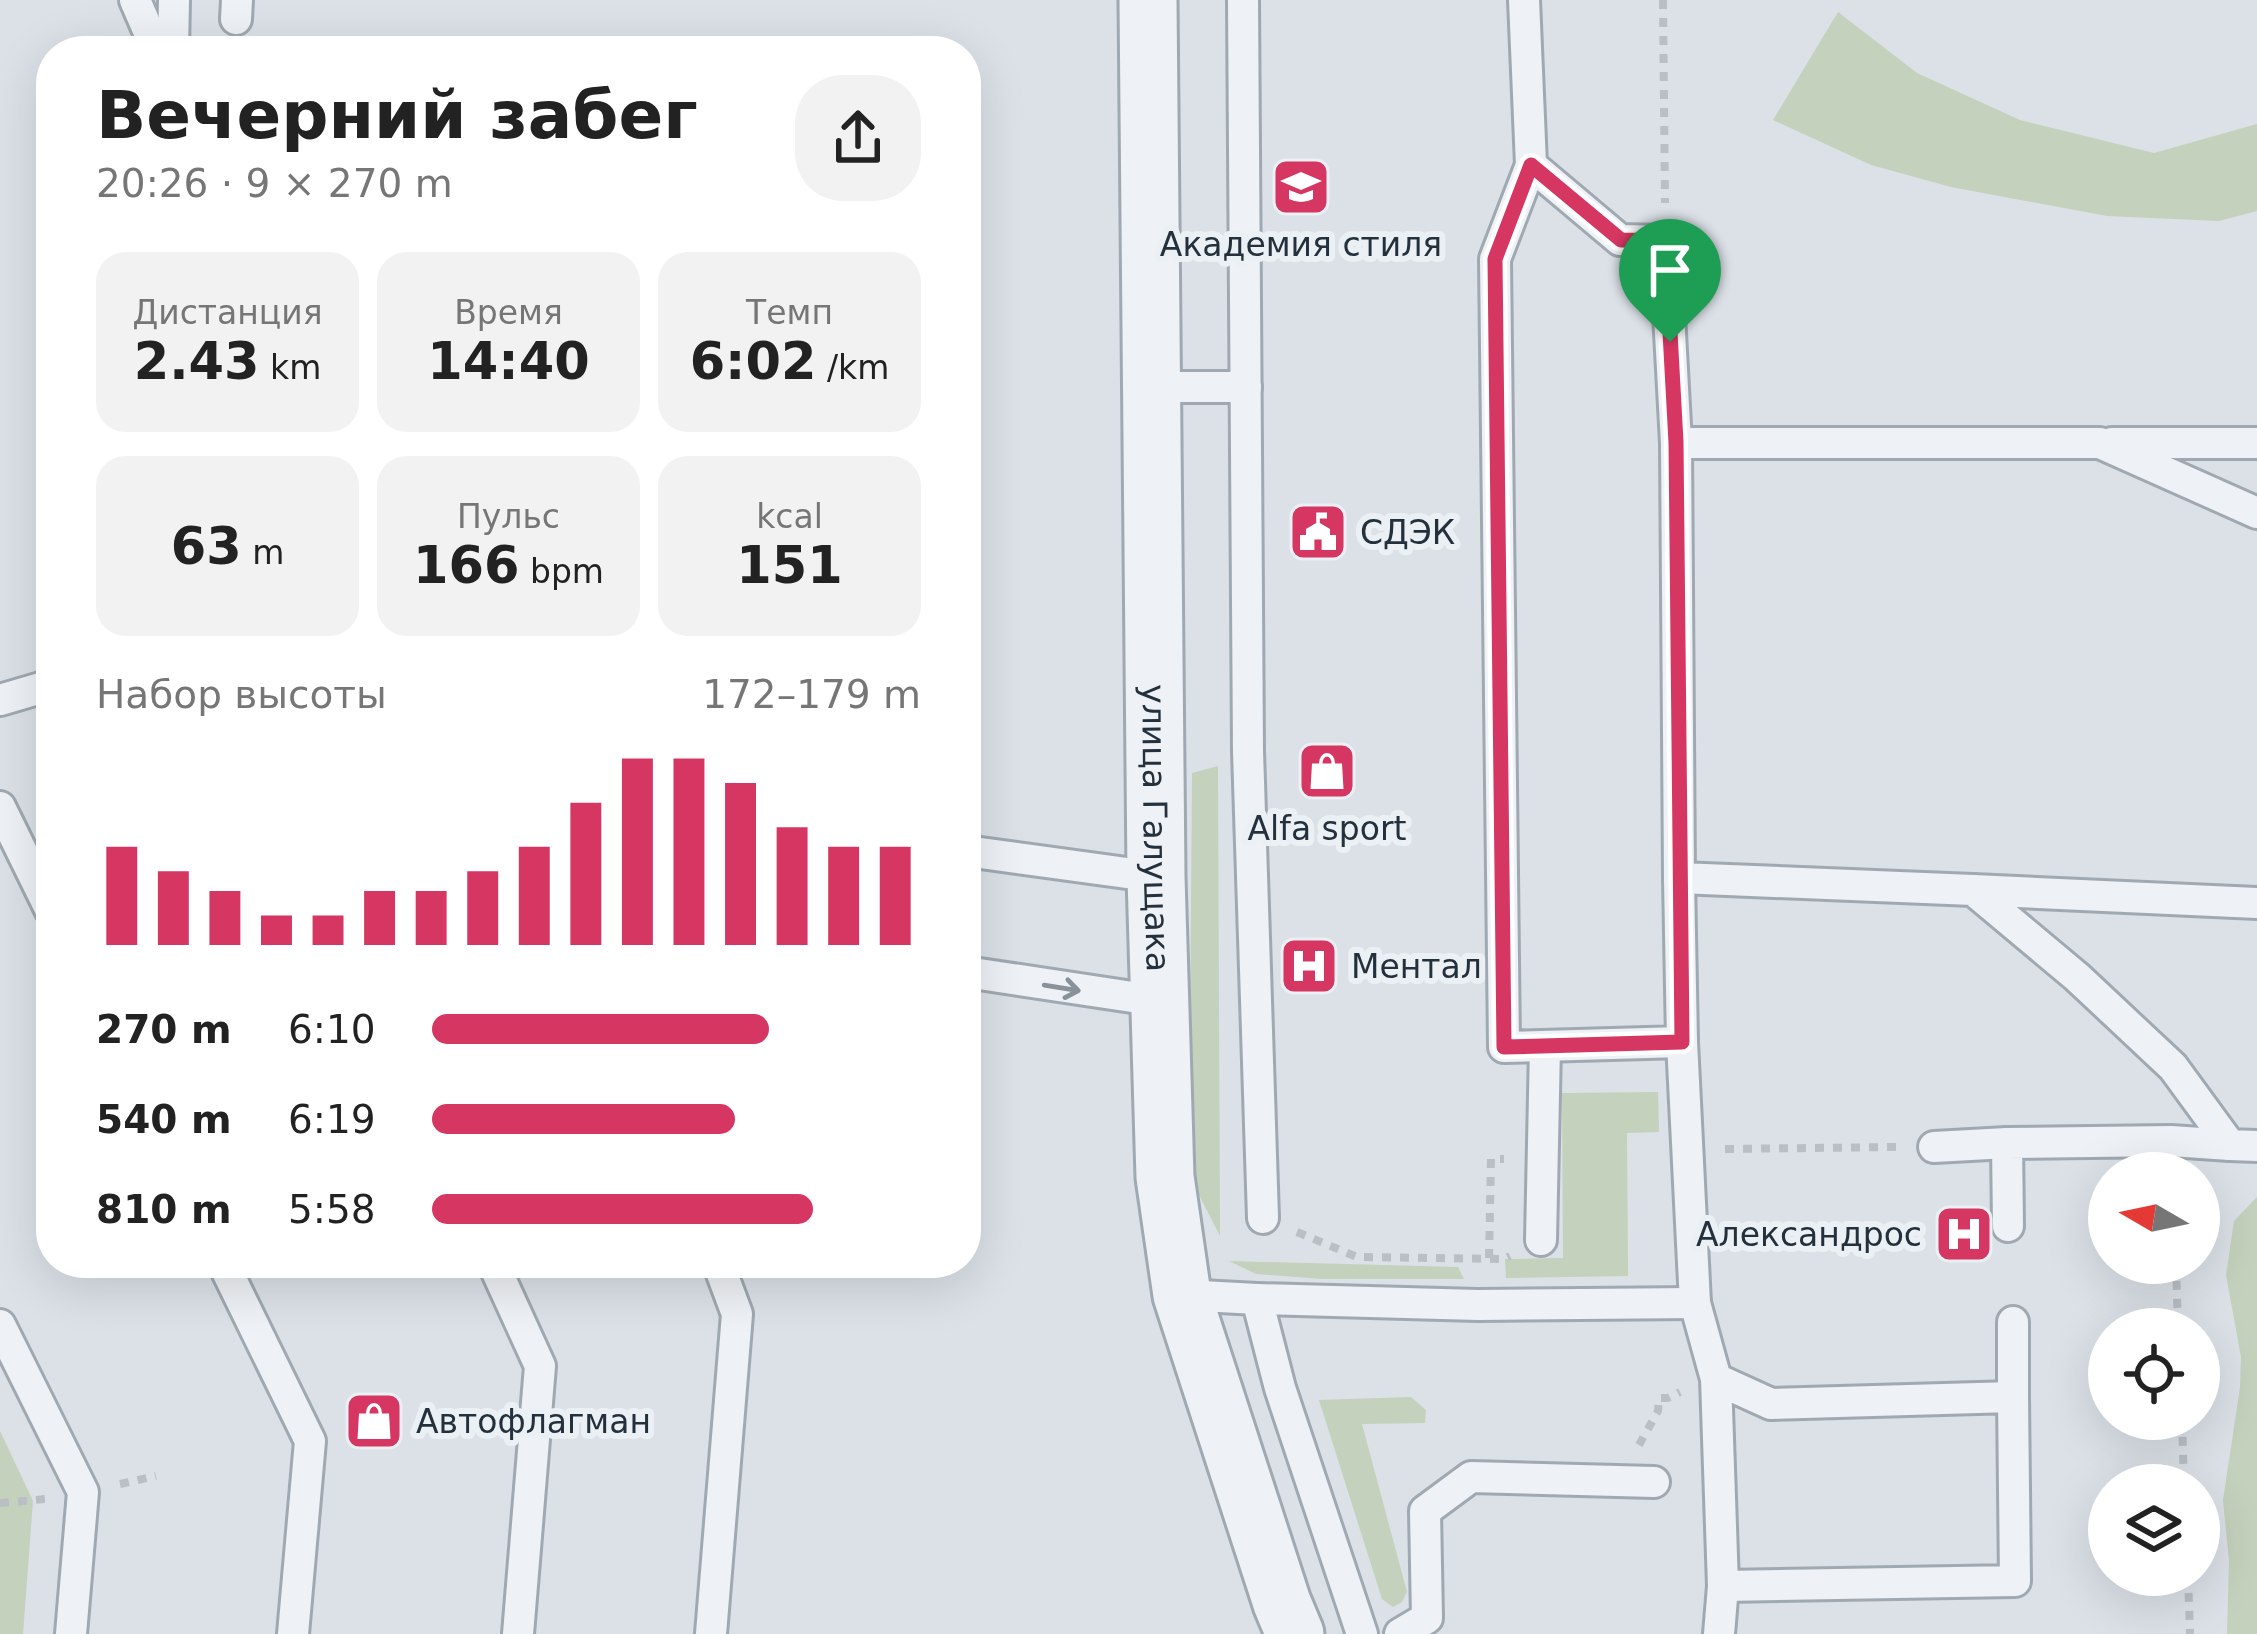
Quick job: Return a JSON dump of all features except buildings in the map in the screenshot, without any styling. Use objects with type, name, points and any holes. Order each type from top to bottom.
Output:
[{"type":"street","name":"улица Галущака","points":[[1148,0],[1156,877],[1165,1178],[1182,1295],[1294,1634]]},
{"type":"lane","points":[[135,0],[151,36]]},
{"type":"lane","points":[[173,36],[174,0]]},
{"type":"lane","points":[[1244,0],[1248,752],[1263,1217]]},
{"type":"lane","points":[[1524,0],[1531,165],[1495,259],[1504,1047],[1682,1042]]},
{"type":"lane","points":[[1531,165],[1621,240],[1665,241],[1676,442],[1682,1042],[1695,1304],[1716,1379],[1723,1586],[1719,1634]]},
{"type":"lane","points":[[1152,387],[1246,386]]},
{"type":"lane","points":[[1676,442],[2257,443]]},
{"type":"lane","points":[[2100,443],[2257,513]]},
{"type":"lane","points":[[0,700],[36,689]]},
{"type":"lane","points":[[0,807],[36,880]]},
{"type":"lane","points":[[981,853],[1156,877]]},
{"type":"lane","points":[[1679,878],[2257,903]]},
{"type":"lane","points":[[1973,890],[2078,977],[2174,1067],[2244,1146]]},
{"type":"lane","points":[[981,975],[1159,1001]]},
{"type":"lane","points":[[1541,1240],[1545,1046]]},
{"type":"lane","points":[[1934,1147],[2171,1142],[2244,1146]]},
{"type":"lane","points":[[2007,1144],[2008,1226]]},
{"type":"lane","points":[[230,1278],[310,1442],[293,1634]]},
{"type":"lane","points":[[500,1278],[540,1366],[518,1634]]},
{"type":"lane","points":[[711,1634],[737,1314],[724,1278]]},
{"type":"lane","points":[[1182,1295],[1478,1305],[1695,1304]]},
{"type":"lane","points":[[1257,1299],[1280,1388],[1362,1634]]},
{"type":"lane","points":[[1723,1586],[2015,1581],[2013,1322]]},
{"type":"lane","points":[[0,1325],[83,1492],[71,1634]]},
{"type":"lane","points":[[1716,1379],[1772,1403],[2012,1397]]},
{"type":"lane","points":[[1400,1634],[1427,1618],[1425,1511],[1471,1477],[1654,1482]]},
{"type":"path","points":[[1663,0],[1665,241]]},
{"type":"path","points":[[1688,1150],[1934,1147]]},
{"type":"path","points":[[1263,1217],[1358,1257],[1459,1258]]},
{"type":"path","points":[[1658,1411],[1658,1398],[1670,1396]]},
{"type":"path","points":[[2189,1596],[2190,1634]]},
{"type":"green space","points":[[1838,12],[1917,73],[2020,120],[2154,153],[2257,124],[2257,211],[2219,221],[2107,216],[1951,187],[1871,165],[1773,120]]},
{"type":"green space","points":[[1218,766],[1220,1236],[1189,1175],[1192,773]]},
{"type":"green space","points":[[1658,1092],[1659,1132],[1627,1133],[1628,1276],[1506,1278],[1505,1259],[1563,1258],[1562,1093]]},
{"type":"green space","points":[[2257,1197],[2257,1634],[2227,1634],[2229,1561],[2223,1500],[2241,1357],[2226,1275],[2234,1221]]},
{"type":"green space","points":[[1229,1261],[1458,1267],[1464,1279],[1256,1274]]},
{"type":"green space","points":[[1411,1397],[1426,1410],[1425,1423],[1362,1424],[1407,1592],[1393,1607],[1382,1599],[1319,1400]]},
{"type":"green space","points":[[0,1431],[33,1501],[23,1634],[0,1634]]},
{"type":"place","name":"Академия стиля","points":[[1301,187]]},
{"type":"place","name":"СДЭК","points":[[1318,532]]},
{"type":"place","name":"Alfa sport","points":[[1327,771]]},
{"type":"place","name":"Ментал","points":[[1309,966]]},
{"type":"place","name":"Александрос","points":[[1964,1234]]},
{"type":"place","name":"Автофлагман","points":[[374,1421]]},
{"type":"route","points":[[1531,165],[1621,240],[1665,241],[1670,342],[1676,442],[1682,1042],[1504,1047],[1495,259],[1531,165]]}]
